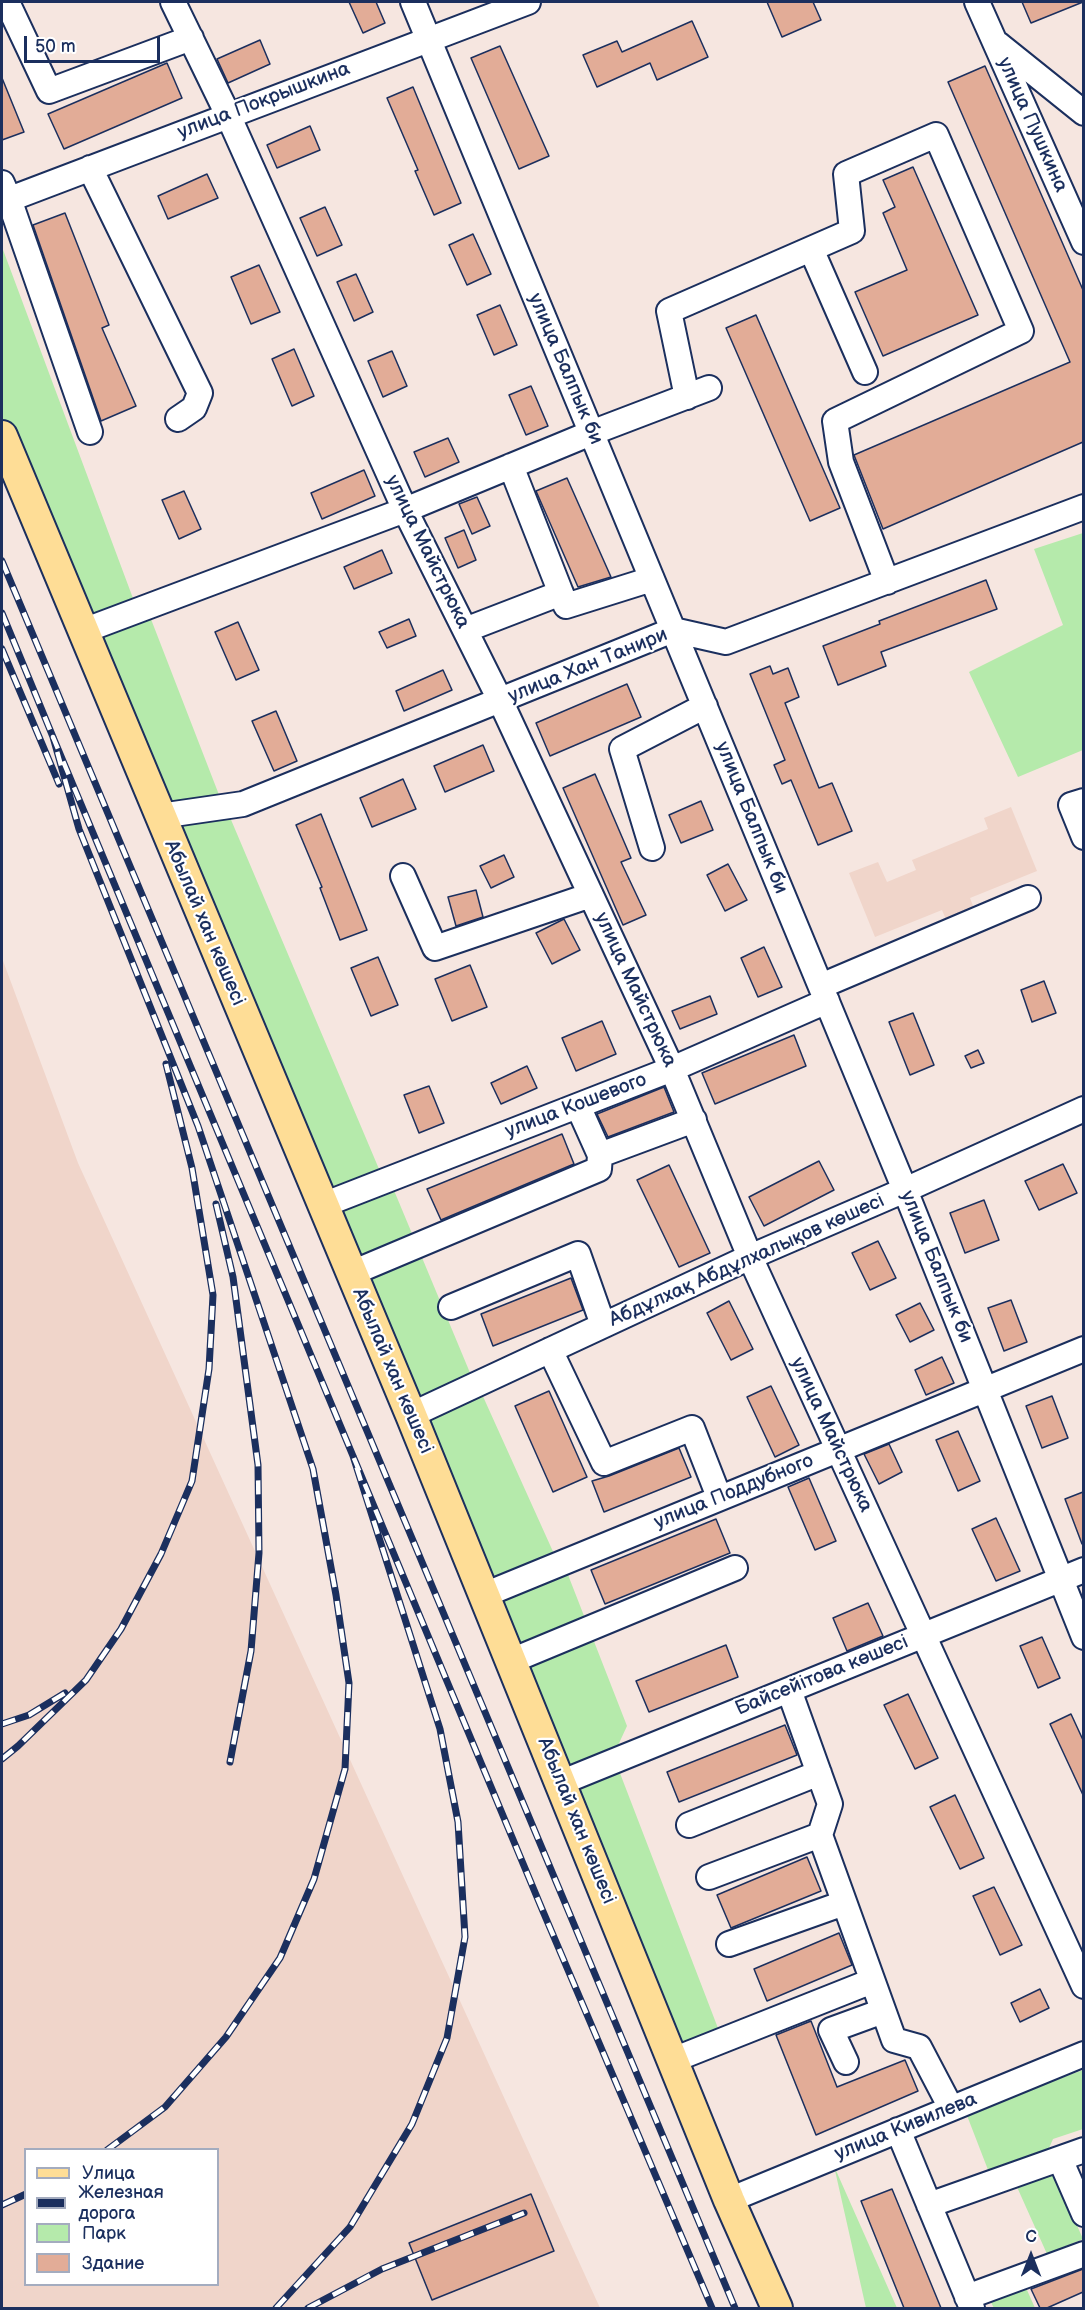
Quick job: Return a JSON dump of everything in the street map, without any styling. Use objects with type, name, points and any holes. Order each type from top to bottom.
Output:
[{"type":"main road","name":"Абылай хан көшесі","points":[[2,436],[411,1415],[729,2200],[777,2308]]},
{"type":"street","points":[[7,2],[49,91],[191,38]]},
{"type":"street","name":"улица Майстрюка","points":[[173,2],[228,115],[405,510],[500,700],[672,1069],[750,1257],[1083,1986]]},
{"type":"street","name":"улица Балпык би","points":[[413,2],[905,1190],[1083,1636]]},
{"type":"street","name":"улица Покрышкина","points":[[4,194],[90,168],[427,38],[528,2]]},
{"type":"street","name":"улица Пушкина","points":[[977,2],[1083,242]]},
{"type":"street","name":"улица Пушкина","points":[[994,41],[1083,113]]},
{"type":"street","points":[[83,631],[405,510],[591,433],[698,392],[669,311],[852,231],[846,174],[936,135],[1021,332],[836,421],[841,462],[887,582]]},
{"type":"street","points":[[90,168],[200,393],[194,408],[177,419]]},
{"type":"street","points":[[4,194],[90,432]]},
{"type":"street","points":[[811,249],[865,372]]},
{"type":"street","points":[[511,466],[566,606],[652,579]]},
{"type":"street","name":"улица Хан Танири","points":[[160,816],[243,804],[674,630],[726,642],[1083,507]]},
{"type":"street","points":[[465,630],[561,593]]},
{"type":"street","points":[[652,848],[622,749],[705,706]]},
{"type":"street","points":[[1083,801],[1071,806],[1083,837]]},
{"type":"street","points":[[403,876],[435,948],[591,895]]},
{"type":"street","name":"улица Кошевого","points":[[323,1205],[672,1069],[1028,898]]},
{"type":"street","points":[[351,1273],[599,1169],[600,1155],[578,1106]]},
{"type":"street","name":"Абдұлхақ Абдұлхалықов көшесі","points":[[411,1415],[750,1257],[905,1190],[1083,1108]]},
{"type":"street","points":[[600,1155],[693,1120]]},
{"type":"street","points":[[451,1307],[578,1254],[603,1325]]},
{"type":"street","name":"улица Поддубного","points":[[484,1595],[1083,1349]]},
{"type":"street","points":[[550,1350],[604,1463],[692,1428],[719,1497]]},
{"type":"street","points":[[511,1661],[735,1568]]},
{"type":"street","name":"Байсейітова көшесі","points":[[560,1783],[1083,1570]]},
{"type":"street","points":[[789,1690],[830,1804],[820,1835],[894,2040],[919,2047],[951,2108]]},
{"type":"street","points":[[689,1825],[819,1773]]},
{"type":"street","points":[[709,1877],[820,1835]]},
{"type":"street","points":[[729,1944],[844,1903]]},
{"type":"street","points":[[673,2060],[872,1981]]},
{"type":"street","points":[[846,2062],[831,2030],[883,2011]]},
{"type":"street","name":"улица Кивилева","points":[[729,2200],[1083,2054]]},
{"type":"street","points":[[898,2130],[969,2303],[1083,2254]]},
{"type":"street","points":[[929,2205],[1083,2150]]},
{"type":"street","points":[[1060,2158],[1083,2214]]},
{"type":"shaded area","points":[[1011,807],[1037,871],[970,898],[975,911],[947,922],[942,910],[875,937],[849,873],[878,862],[887,882],[916,870],[912,860],[988,829],[984,818]]},
{"type":"shaded area","points":[[2,958],[78,1163],[600,2308],[2,2308]]},
{"type":"green space","points":[[2,247],[134,601],[84,623],[2,425]]},
{"type":"green space","points":[[1083,533],[1083,750],[1018,777],[969,672],[1063,625],[1034,549]]},
{"type":"green space","points":[[149,614],[221,800],[162,807],[90,634]]},
{"type":"green space","points":[[229,815],[379,1169],[328,1191],[173,824]]},
{"type":"green space","points":[[393,1188],[473,1380],[413,1404],[331,1207]]},
{"type":"green space","points":[[481,1392],[555,1556],[488,1587],[419,1420]]},
{"type":"green space","points":[[563,1562],[627,1726],[614,1754],[564,1774],[490,1598]]},
{"type":"green space","points":[[618,1768],[721,2036],[680,2047],[574,1792]]},
{"type":"green space","points":[[1083,2070],[1083,2129],[1053,2139],[1045,2157],[990,2175],[966,2113]]},
{"type":"green space","points":[[834,2166],[897,2308],[866,2308]]},
{"type":"green space","points":[[1053,2171],[1083,2239],[1047,2254],[1017,2187]]},
{"type":"green space","points":[[1023,2281],[1035,2308],[994,2308],[988,2297]]},
{"type":"building","points":[[349,2],[376,2],[385,23],[363,33]]},
{"type":"building","points":[[767,2],[813,2],[821,20],[782,37]]},
{"type":"building","points":[[1022,2],[1083,2],[1031,23]]},
{"type":"building","points":[[692,21],[708,57],[657,80],[650,63],[597,87],[583,55],[617,41],[622,52]]},
{"type":"building","points":[[260,40],[270,64],[228,83],[217,59]]},
{"type":"building","points":[[500,46],[549,156],[519,169],[471,58]]},
{"type":"building","points":[[167,63],[182,98],[64,149],[48,114]]},
{"type":"building","points":[[985,66],[1083,290],[1083,442],[883,529],[854,455],[1070,362],[948,82]]},
{"type":"building","points":[[2,78],[24,132],[2,140]]},
{"type":"building","points":[[413,87],[461,203],[434,215],[415,171],[418,170],[387,98]]},
{"type":"building","points":[[310,126],[320,150],[277,168],[267,145]]},
{"type":"building","points":[[913,167],[978,315],[883,356],[855,292],[907,270],[883,213],[895,207],[883,180]]},
{"type":"building","points":[[207,174],[218,198],[168,219],[158,196]]},
{"type":"building","points":[[325,207],[342,245],[317,256],[300,218]]},
{"type":"building","points":[[65,213],[109,325],[102,328],[136,406],[101,421],[33,225]]},
{"type":"building","points":[[473,234],[491,274],[467,285],[449,245]]},
{"type":"building","points":[[259,265],[280,312],[251,324],[231,277]]},
{"type":"building","points":[[356,274],[373,312],[354,321],[337,282]]},
{"type":"building","points":[[500,305],[517,345],[494,355],[477,315]]},
{"type":"building","points":[[756,315],[840,508],[810,521],[726,328]]},
{"type":"building","points":[[294,349],[314,396],[292,406],[272,359]]},
{"type":"building","points":[[392,351],[407,386],[383,397],[368,361]]},
{"type":"building","points":[[531,386],[548,426],[526,435],[509,395]]},
{"type":"building","points":[[448,438],[459,462],[425,477],[414,452]]},
{"type":"building","points":[[364,470],[375,496],[322,519],[311,493]]},
{"type":"building","points":[[567,478],[611,577],[578,587],[536,491]]},
{"type":"building","points":[[184,491],[201,529],[179,539],[162,500]]},
{"type":"building","points":[[477,497],[490,526],[472,534],[459,504]]},
{"type":"building","points":[[464,530],[476,560],[458,568],[445,538]]},
{"type":"building","points":[[382,550],[392,573],[354,589],[344,567]]},
{"type":"building","points":[[986,580],[997,609],[881,652],[886,666],[838,685],[823,646],[880,624],[879,621]]},
{"type":"building","points":[[409,619],[416,636],[387,648],[379,632]]},
{"type":"building","points":[[238,622],[259,670],[236,680],[215,632]]},
{"type":"building","points":[[770,666],[773,674],[788,668],[799,697],[785,703],[819,788],[832,783],[852,831],[818,845],[791,780],[782,784],[774,765],[785,760],[750,674]]},
{"type":"building","points":[[443,670],[452,690],[404,711],[396,691]]},
{"type":"building","points":[[627,684],[641,717],[550,756],[536,723]]},
{"type":"building","points":[[276,711],[297,761],[274,771],[252,721]]},
{"type":"building","points":[[483,745],[494,771],[445,792],[434,766]]},
{"type":"building","points":[[595,774],[631,858],[621,862],[646,915],[623,925],[563,788]]},
{"type":"building","points":[[403,779],[416,809],[372,827],[360,798]]},
{"type":"building","points":[[701,801],[713,830],[681,843],[669,815]]},
{"type":"building","points":[[321,814],[367,930],[340,940],[320,888],[322,887],[296,825]]},
{"type":"building","points":[[504,855],[514,877],[491,888],[480,866]]},
{"type":"building","points":[[728,864],[747,900],[725,911],[707,875]]},
{"type":"building","points":[[476,890],[483,917],[456,926],[448,897]]},
{"type":"building","points":[[564,919],[580,950],[552,964],[536,933]]},
{"type":"building","points":[[764,947],[782,987],[758,997],[741,958]]},
{"type":"building","points":[[378,957],[398,1005],[371,1016],[351,968]]},
{"type":"building","points":[[470,965],[487,1007],[452,1021],[435,979]]},
{"type":"building","points":[[1044,981],[1056,1013],[1032,1022],[1021,990]]},
{"type":"building","points":[[710,996],[717,1014],[680,1029],[672,1011]]},
{"type":"building","points":[[913,1013],[934,1065],[910,1075],[889,1022]]},
{"type":"building","points":[[602,1021],[616,1054],[576,1071],[562,1038]]},
{"type":"building","points":[[794,1035],[806,1066],[715,1104],[702,1073]]},
{"type":"building","points":[[978,1050],[984,1063],[971,1068],[965,1056]]},
{"type":"building","points":[[527,1066],[537,1088],[501,1104],[491,1083]]},
{"type":"building","points":[[429,1086],[444,1123],[419,1133],[404,1095]]},
{"type":"building","points":[[664,1087],[674,1112],[608,1137],[597,1114]]},
{"type":"building","points":[[562,1134],[574,1164],[441,1220],[427,1189]]},
{"type":"building","points":[[819,1161],[834,1190],[764,1226],[749,1197]]},
{"type":"building","points":[[1063,1164],[1077,1193],[1039,1210],[1025,1181]]},
{"type":"building","points":[[669,1165],[710,1253],[679,1267],[637,1180]]},
{"type":"building","points":[[984,1200],[999,1240],[965,1253],[950,1213]]},
{"type":"building","points":[[878,1241],[896,1278],[870,1290],[852,1253]]},
{"type":"building","points":[[571,1278],[583,1310],[493,1346],[481,1314]]},
{"type":"building","points":[[1011,1300],[1027,1342],[1004,1351],[988,1308]]},
{"type":"building","points":[[729,1301],[753,1349],[731,1360],[707,1313]]},
{"type":"building","points":[[920,1303],[934,1330],[910,1342],[896,1315]]},
{"type":"building","points":[[942,1357],[954,1383],[926,1395],[915,1370]]},
{"type":"building","points":[[771,1386],[799,1445],[775,1457],[747,1397]]},
{"type":"building","points":[[549,1391],[587,1477],[553,1492],[515,1406]]},
{"type":"building","points":[[1052,1396],[1068,1438],[1042,1448],[1026,1406]]},
{"type":"building","points":[[958,1431],[980,1481],[958,1491],[936,1440]]},
{"type":"building","points":[[889,1444],[902,1472],[879,1484],[864,1454]]},
{"type":"building","points":[[679,1448],[691,1477],[604,1512],[592,1481]]},
{"type":"building","points":[[809,1478],[836,1541],[815,1550],[788,1487]]},
{"type":"building","points":[[1083,1492],[1083,1544],[1082,1544],[1065,1499]]},
{"type":"building","points":[[996,1518],[1020,1571],[996,1581],[972,1529]]},
{"type":"building","points":[[716,1519],[730,1553],[605,1604],[591,1570]]},
{"type":"building","points":[[868,1603],[883,1636],[847,1651],[833,1618]]},
{"type":"building","points":[[1042,1637],[1060,1678],[1038,1688],[1020,1646]]},
{"type":"building","points":[[726,1645],[738,1677],[649,1712],[636,1681]]},
{"type":"building","points":[[908,1694],[938,1758],[915,1769],[884,1705]]},
{"type":"building","points":[[1071,1714],[1083,1740],[1083,1795],[1050,1724]]},
{"type":"building","points":[[785,1725],[797,1755],[679,1802],[667,1772]]},
{"type":"building","points":[[955,1795],[984,1858],[960,1869],[930,1807]]},
{"type":"building","points":[[807,1857],[821,1891],[731,1928],[717,1895]]},
{"type":"building","points":[[994,1887],[1022,1945],[1000,1955],[973,1896]]},
{"type":"building","points":[[839,1933],[852,1965],[767,2001],[754,1969]]},
{"type":"building","points":[[1040,1989],[1049,2008],[1020,2022],[1011,2003]]},
{"type":"building","points":[[811,2021],[837,2087],[905,2060],[918,2091],[816,2135],[776,2035]]},
{"type":"building","points":[[892,2189],[941,2308],[904,2308],[861,2201]]},
{"type":"building","points":[[531,2194],[554,2251],[432,2300],[409,2243]]},
{"type":"building","points":[[1083,2269],[1083,2292],[1047,2308],[1040,2308],[1031,2289]]},
{"type":"railway","points":[[2,561],[735,2308]]},
{"type":"railway","points":[[2,613],[53,737]]},
{"type":"railway","points":[[2,649],[59,784]]},
{"type":"railway","points":[[110,2148],[165,2107],[226,2037],[280,1958],[314,1879],[345,1769],[349,1683],[313,1469],[198,1126],[79,829],[53,737],[353,1456]]},
{"type":"railway","points":[[2,1759],[86,1680],[121,1629],[161,1554],[192,1481],[209,1369],[213,1295],[192,1168],[166,1064]]},
{"type":"railway","points":[[216,1204],[233,1277],[258,1465],[259,1553],[251,1651],[230,1762]]},
{"type":"railway","points":[[276,2308],[350,2227],[412,2124],[447,2038],[465,1937],[458,1822],[440,1729],[353,1456],[712,2308]]},
{"type":"railway","points":[[2,1724],[29,1715],[65,1693]]},
{"type":"railway","points":[[2,2205],[24,2195]]},
{"type":"railway","points":[[308,2308],[382,2269],[524,2213]]}]
